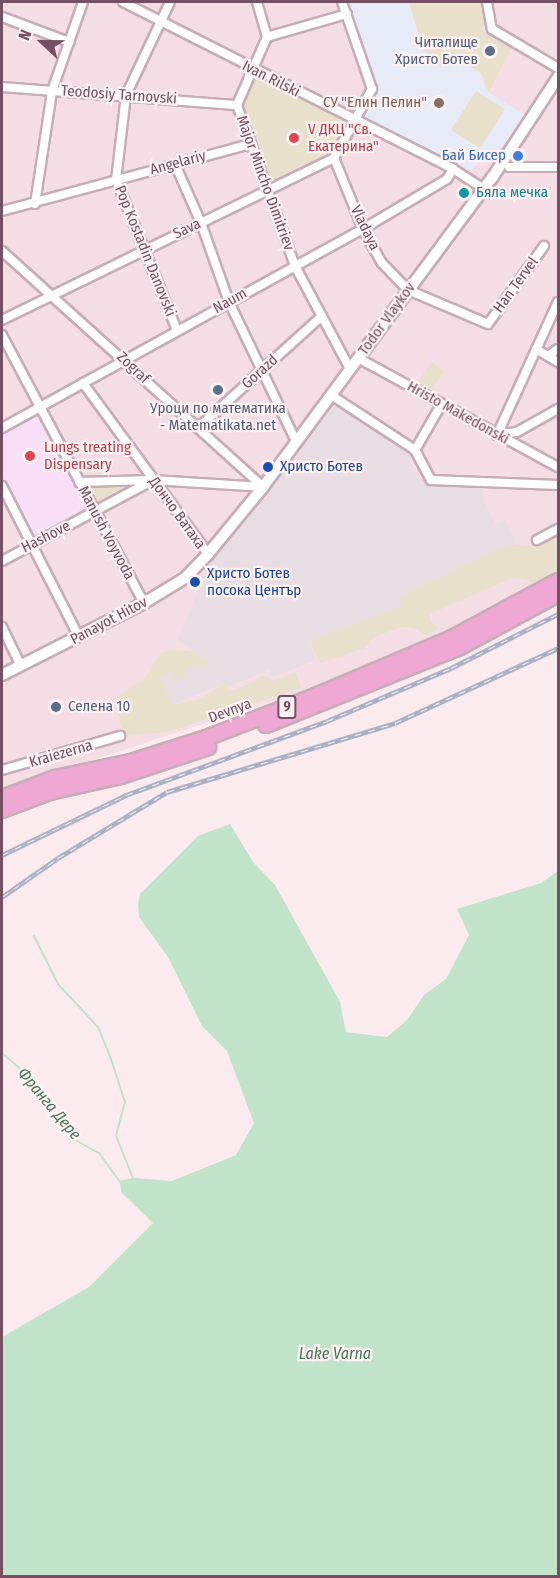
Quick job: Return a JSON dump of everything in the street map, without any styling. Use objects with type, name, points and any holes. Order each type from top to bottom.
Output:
[{"type":"highway","name":"Devnya","points":[[2,798],[55,778],[131,762],[206,738],[318,695],[452,638],[558,581]]},
{"type":"highway","name":"Devnya","points":[[2,810],[50,792],[121,776],[328,702],[460,647],[558,594]]},
{"type":"street","points":[[35,204],[52,91],[83,2]]},
{"type":"street","name":"Ivan Rilski","points":[[123,2],[253,70],[453,169],[484,189]]},
{"type":"street","name":"Pop Kostadin Danovski","points":[[170,2],[126,95],[116,180],[177,330]]},
{"type":"street","points":[[257,2],[267,37],[347,14]]},
{"type":"street","points":[[334,158],[372,89],[342,2]]},
{"type":"street","points":[[487,2],[492,28],[558,68]]},
{"type":"street","points":[[2,17],[69,42]]},
{"type":"street","name":"Major Mincho Dimitriev","points":[[267,37],[237,105],[295,266],[350,369]]},
{"type":"street","name":"Todor Vlaykov","points":[[208,554],[263,487],[484,189],[558,77]]},
{"type":"street","name":"Teodosiy Tarnovski","points":[[2,87],[237,105]]},
{"type":"street","name":"Angelariy","points":[[2,211],[35,204],[251,144]]},
{"type":"street","name":"Sava","points":[[2,320],[334,158]]},
{"type":"street","name":"Vladaya","points":[[334,158],[363,229],[382,262],[408,290]]},
{"type":"street","points":[[175,164],[201,223],[228,303],[296,441]]},
{"type":"street","points":[[509,167],[558,167]]},
{"type":"street","name":"Naum","points":[[2,428],[363,229],[447,179],[453,169]]},
{"type":"street","name":"Han Tervel","points":[[408,290],[488,324],[544,246]]},
{"type":"street","name":"Zograf","points":[[2,251],[53,294],[263,487]]},
{"type":"street","points":[[498,435],[558,302]]},
{"type":"street","name":"Gorazd","points":[[198,429],[322,316]]},
{"type":"street","name":"Manush Voyvoda","points":[[2,335],[144,603]]},
{"type":"street","points":[[537,348],[558,362]]},
{"type":"street","points":[[549,355],[558,349]]},
{"type":"street","name":"Hristo Makedonski","points":[[358,358],[441,405],[558,466]]},
{"type":"street","name":"Дончо Ватаха","points":[[83,383],[208,554]]},
{"type":"street","points":[[331,395],[415,450],[431,480],[558,485]]},
{"type":"street","points":[[415,450],[441,405]]},
{"type":"street","points":[[498,435],[516,432],[558,410]]},
{"type":"street","points":[[79,482],[153,480],[263,487]]},
{"type":"street","name":"Hashove","points":[[2,561],[153,480]]},
{"type":"street","points":[[2,486],[79,637]]},
{"type":"street","points":[[537,540],[558,529]]},
{"type":"street","name":"Panayot Hitov","points":[[2,675],[144,603],[185,578],[208,554]]},
{"type":"street","points":[[2,627],[21,666]]},
{"type":"street","name":"Kraiezerna","points":[[2,770],[120,736]]},
{"type":"shaded area","points":[[2,2],[558,2],[558,574],[452,630],[323,685],[77,765],[2,795]]},
{"type":"shaded area","name":"СУ \"Елин Пелин\"","points":[[348,2],[409,2],[424,52],[458,59],[481,73],[485,90],[525,115],[490,163],[481,157],[472,171],[364,117],[378,89]]},
{"type":"shaded area","points":[[409,2],[482,2],[487,25],[479,28],[511,49],[489,92],[481,73],[458,59],[442,64],[424,52]]},
{"type":"shaded area","points":[[253,70],[355,120],[338,154],[267,190],[237,105]]},
{"type":"shaded area","points":[[476,91],[505,109],[480,148],[451,130]]},
{"type":"shaded area","points":[[432,362],[444,371],[429,393],[416,384]]},
{"type":"shaded area","points":[[333,401],[408,454],[418,479],[425,479],[427,485],[482,488],[484,502],[495,524],[505,520],[515,541],[512,545],[411,591],[400,600],[401,606],[309,641],[316,660],[272,677],[269,670],[227,687],[225,683],[172,705],[160,677],[172,672],[175,679],[186,669],[199,664],[201,668],[208,663],[178,639],[212,559],[243,525]]},
{"type":"shaded area","name":"Lungs treating Dispensary","points":[[38,415],[88,511],[34,540],[2,478],[2,434]]},
{"type":"shaded area","points":[[153,480],[95,512],[79,482]]},
{"type":"shaded area","points":[[558,532],[558,569],[538,582],[514,577],[430,614],[430,621],[438,628],[426,636],[412,627],[401,627],[374,637],[365,648],[321,663],[317,658],[310,641],[401,606],[399,600],[411,591],[495,551],[512,545],[535,546],[542,539]]},
{"type":"shaded area","points":[[170,650],[192,651],[208,663],[201,668],[199,664],[187,669],[188,674],[175,680],[172,672],[160,677],[172,705],[201,699],[225,683],[229,691],[247,685],[262,675],[274,681],[296,672],[301,688],[168,732],[124,736],[113,699],[144,679],[161,653]]},
{"type":"water","name":"Lake Varna","points":[[230,824],[253,862],[275,885],[340,1002],[346,1032],[387,1037],[407,1020],[424,995],[446,979],[469,935],[457,909],[541,883],[558,871],[558,1576],[2,1576],[2,1337],[89,1287],[153,1223],[122,1193],[119,1181],[133,1178],[172,1181],[236,1155],[254,1123],[227,1051],[202,1026],[168,957],[139,917],[140,894],[198,836]]},
{"type":"waterway","points":[[34,936],[58,984],[98,1027],[125,1102],[116,1136],[133,1178]]},
{"type":"waterway","name":"Франга Дере","points":[[2,1053],[18,1067],[32,1090],[77,1141],[99,1153],[119,1181]]},
{"type":"railway","points":[[2,855],[126,795],[327,721],[451,668],[558,614]]},
{"type":"railway","points":[[2,897],[58,858],[167,792],[395,723],[558,648]]},
{"type":"place","name":"Читалище Христо Ботев","points":[[490,51]]},
{"type":"place","name":"СУ \"Елин Пелин\"","points":[[439,103]]},
{"type":"place","name":"V ДКЦ \"Св. Екатерина\"","points":[[294,138]]},
{"type":"place","name":"Бай Бисер","points":[[518,156]]},
{"type":"place","name":"Бяла мечка","points":[[464,193]]},
{"type":"place","name":"Уроци по математика - Matematikata.net","points":[[218,390]]},
{"type":"place","name":"Lungs treating Dispensary","points":[[30,456]]},
{"type":"place","name":"Христо Ботев","points":[[268,467]]},
{"type":"place","name":"Христо Ботев посока Център","points":[[195,582]]},
{"type":"place","name":"Селена 10","points":[[56,707]]}]
